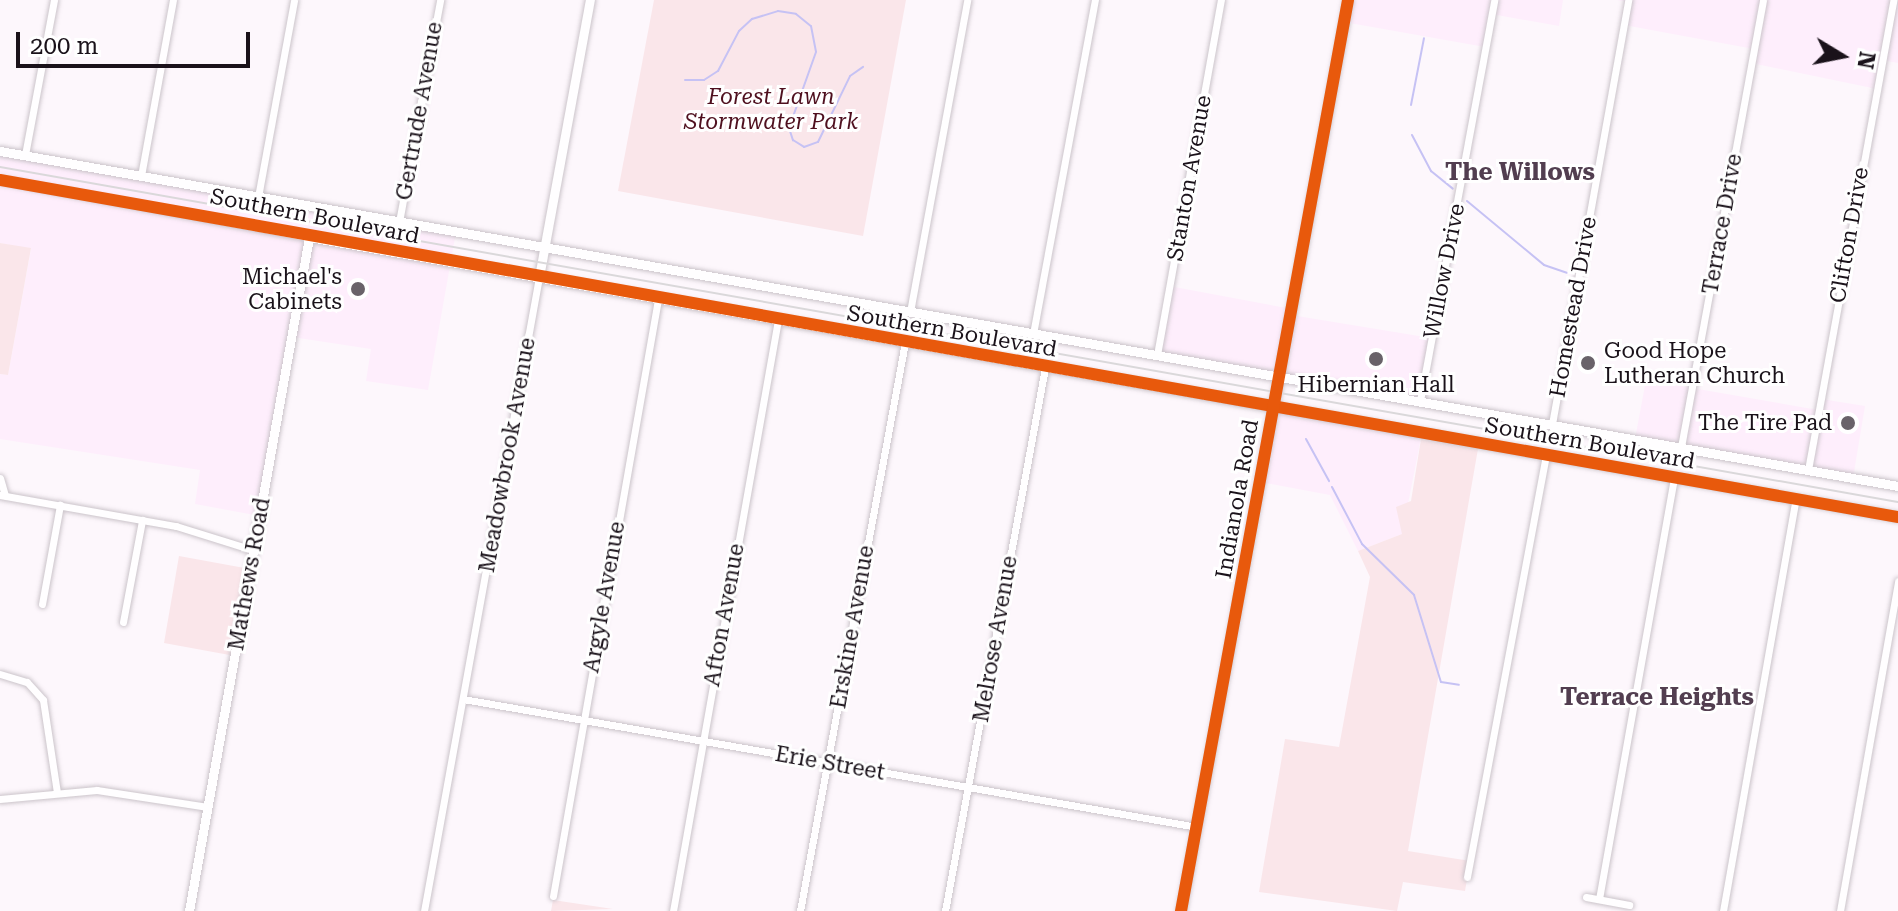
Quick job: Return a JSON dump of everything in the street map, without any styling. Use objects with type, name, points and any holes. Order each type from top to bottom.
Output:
[{"type":"street","points":[[25,155],[54,0]]},
{"type":"street","points":[[141,176],[173,0]]},
{"type":"street","points":[[258,197],[294,0]]},
{"type":"street","name":"Gertrude Avenue","points":[[399,222],[440,0]]},
{"type":"street","name":"Meadowbrook Avenue","points":[[424,911],[590,0]]},
{"type":"street","points":[[910,312],[967,0]]},
{"type":"street","points":[[1033,334],[1095,0]]},
{"type":"street","name":"Stanton Avenue","points":[[1157,355],[1221,0]]},
{"type":"street","name":"Indianola Road","points":[[1181,911],[1348,0]]},
{"type":"street","name":"Willow Drive","points":[[1420,401],[1494,0]]},
{"type":"street","name":"Homestead Drive","points":[[1552,424],[1628,0]]},
{"type":"street","name":"Terrace Drive","points":[[1681,447],[1763,0]]},
{"type":"street","name":"Clifton Drive","points":[[1808,470],[1893,0]]},
{"type":"street","name":"Southern Boulevard","points":[[0,151],[1898,486]]},
{"type":"street","name":"Southern Boulevard","points":[[0,180],[1045,368],[1898,517]]},
{"type":"street","name":"Mathews Road","points":[[189,911],[309,237]]},
{"type":"street","name":"Argyle Avenue","points":[[553,896],[581,720],[658,299]]},
{"type":"street","name":"Afton Avenue","points":[[673,911],[778,320]]},
{"type":"street","name":"Erskine Avenue","points":[[800,911],[905,342]]},
{"type":"street","name":"Melrose Avenue","points":[[945,911],[1045,368]]},
{"type":"street","points":[[1467,877],[1546,455]]},
{"type":"street","points":[[0,478],[2,495],[142,520],[253,550]]},
{"type":"street","points":[[1599,899],[1674,478]]},
{"type":"street","points":[[1723,911],[1796,499]]},
{"type":"street","points":[[42,604],[60,505]]},
{"type":"street","points":[[123,622],[142,520]]},
{"type":"street","points":[[1840,911],[1898,581]]},
{"type":"street","points":[[0,674],[27,682],[43,700],[57,793]]},
{"type":"street","name":"Erie Street","points":[[463,699],[1197,827]]},
{"type":"street","points":[[0,799],[57,793],[119,792],[208,807]]},
{"type":"street","points":[[1586,897],[1629,905]]},
{"type":"shaded area","points":[[1346,0],[1563,0],[1559,26],[1491,14],[1485,47],[1344,22]]},
{"type":"shaded area","points":[[1617,0],[1898,0],[1898,63],[1882,60],[1877,89],[1751,63],[1754,49],[1624,25],[1628,2]]},
{"type":"shaded area","points":[[0,151],[456,232],[428,390],[366,381],[371,349],[292,337],[260,516],[195,504],[200,470],[0,439],[0,374],[8,375],[31,249],[0,243]]},
{"type":"shaded area","points":[[1169,286],[1292,309],[1291,315],[1431,338],[1420,401],[1157,356]]},
{"type":"shaded area","points":[[1646,380],[1818,410],[1821,399],[1865,406],[1853,478],[1635,439]]},
{"type":"shaded area","points":[[1274,406],[1422,433],[1402,534],[1358,551],[1330,495],[1260,482]]},
{"type":"green space","name":"Forest Lawn Stormwater Park","points":[[654,0],[906,0],[863,236],[618,191]]},
{"type":"green space","points":[[0,243],[31,248],[8,375],[0,374]]},
{"type":"green space","points":[[1422,433],[1479,443],[1408,851],[1470,861],[1465,891],[1403,882],[1397,911],[1259,892],[1285,739],[1339,747],[1370,577],[1358,551],[1402,534],[1396,507],[1411,501]]},
{"type":"green space","points":[[179,556],[250,569],[235,656],[164,643]]},
{"type":"green space","points":[[553,900],[613,909],[551,911]]},
{"type":"waterway","points":[[685,80],[704,80],[718,71],[739,31],[752,19],[778,11],[796,14],[811,26],[816,52],[789,128],[793,140],[804,147],[818,142],[850,76],[863,67]]},
{"type":"waterway","points":[[1411,105],[1424,38]]},
{"type":"waterway","points":[[1412,135],[1431,171],[1453,189]]},
{"type":"waterway","points":[[1467,201],[1544,265],[1567,273]]},
{"type":"waterway","points":[[1306,439],[1329,481]]},
{"type":"waterway","points":[[1332,487],[1362,544],[1414,595],[1441,682],[1459,685]]},
{"type":"railway","points":[[0,167],[1898,502]]},
{"type":"cycle path","points":[[1181,911],[1348,0]]},
{"type":"cycle path","points":[[0,180],[1898,517]]},
{"type":"place","name":"Michael's Cabinets","points":[[358,289]]},
{"type":"place","name":"Hibernian Hall","points":[[1376,359]]},
{"type":"place","name":"Good Hope Lutheran Church","points":[[1588,363]]},
{"type":"place","name":"The Tire Pad","points":[[1848,423]]},
{"type":"district","name":"The Willows","points":[[1520,173]]},
{"type":"district","name":"Terrace Heights","points":[[1657,698]]}]
